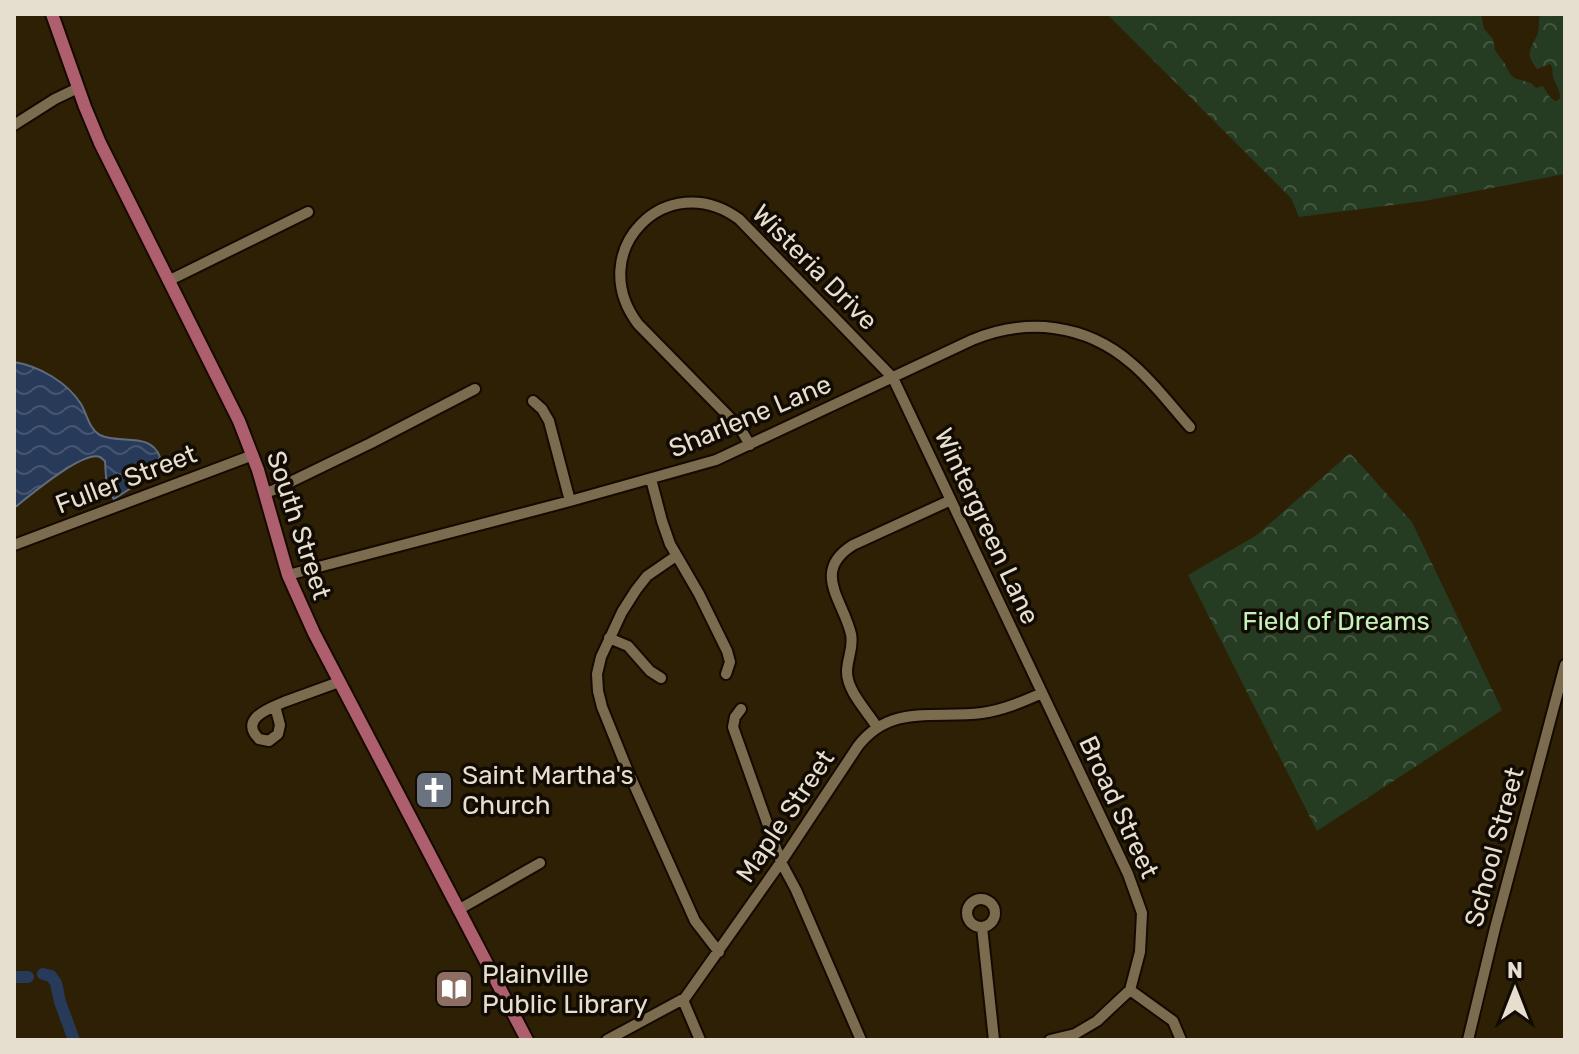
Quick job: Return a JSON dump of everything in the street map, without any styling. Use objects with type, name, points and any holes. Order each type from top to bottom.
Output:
[{"type":"main road","name":"South Street","points":[[52,14],[100,143],[239,421],[253,455],[288,575],[309,623],[527,1040]]},
{"type":"street","points":[[14,125],[78,88]]},
{"type":"street","name":"Wisteria Drive","points":[[750,445],[740,428],[638,324],[623,295],[620,269],[627,245],[641,224],[663,209],[681,203],[707,204],[739,219],[893,378]]},
{"type":"street","points":[[168,281],[308,212]]},
{"type":"street","name":"Sharlene Lane","points":[[288,575],[716,460],[972,340],[1027,326],[1064,329],[1096,340],[1129,361],[1190,427]]},
{"type":"street","name":"Wintergreen Lane","points":[[893,378],[1042,693]]},
{"type":"street","points":[[264,493],[371,443],[475,389]]},
{"type":"street","points":[[533,401],[549,421],[570,501]]},
{"type":"street","name":"Fuller Street","points":[[14,545],[253,455]]},
{"type":"street","points":[[651,479],[662,521],[676,556],[727,651],[730,662],[726,674]]},
{"type":"street","points":[[951,500],[853,545],[840,555],[832,568],[832,584],[851,637],[847,670],[849,683],[877,727],[908,716],[986,712],[1042,693]]},
{"type":"street","points":[[676,556],[641,583],[622,612],[601,657],[597,674],[598,691],[627,769],[695,921],[719,952]]},
{"type":"street","points":[[609,638],[628,646],[650,671],[661,678]]},
{"type":"street","name":"School Street","points":[[1468,1040],[1565,665]]},
{"type":"street","points":[[275,706],[280,725],[277,736],[269,741],[259,739],[252,726],[256,717],[275,706],[339,682]]},
{"type":"street","name":"Broad Street","points":[[1042,693],[1128,874],[1142,913],[1140,952],[1130,990]]},
{"type":"street","points":[[741,709],[733,727],[781,862],[861,1040]]},
{"type":"street","name":"Maple Street","points":[[607,1040],[683,1000],[719,952],[858,746],[877,727]]},
{"type":"street","points":[[458,910],[540,863]]},
{"type":"street","points":[[982,927],[994,1040]]},
{"type":"street","points":[[1050,1040],[1075,1034],[1097,1021],[1130,990],[1173,1021],[1181,1040]]},
{"type":"street","points":[[683,1000],[700,1040]]},
{"type":"green space","points":[[1107,14],[1481,14],[1484,29],[1493,39],[1495,50],[1510,74],[1536,88],[1543,86],[1556,102],[1560,95],[1552,67],[1550,64],[1537,69],[1530,52],[1538,32],[1540,14],[1565,14],[1565,174],[1424,201],[1299,217],[1291,198]]},
{"type":"green space","name":"Field of Dreams","points":[[1350,453],[1412,522],[1502,710],[1317,831],[1188,575],[1257,535]]},
{"type":"water","points":[[14,362],[42,371],[60,382],[75,396],[93,429],[100,435],[142,441],[155,449],[160,457],[142,481],[114,499],[107,486],[105,461],[92,457],[69,467],[14,508]]},
{"type":"waterway","points":[[43,974],[51,976],[56,983],[74,1040]]},
{"type":"waterway","points":[[14,977],[28,977]]},
{"type":"place","name":"Saint Martha's Church","points":[[434,790]]},
{"type":"place","name":"Plainville Public Library","points":[[454,989]]}]
